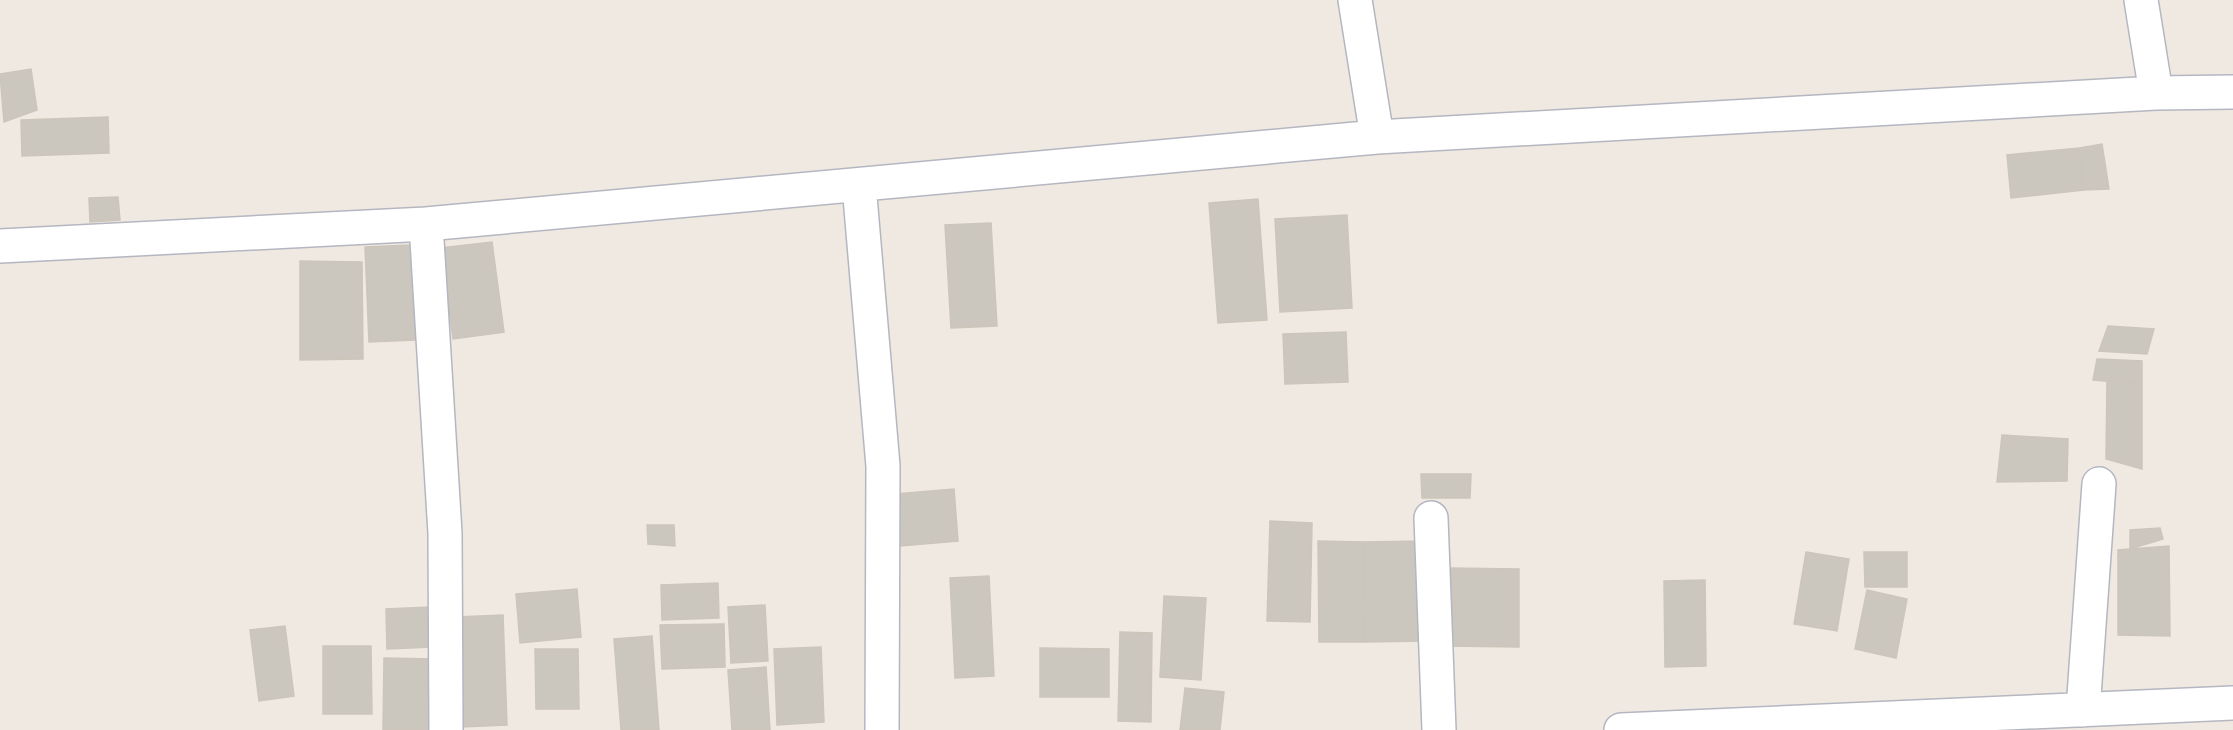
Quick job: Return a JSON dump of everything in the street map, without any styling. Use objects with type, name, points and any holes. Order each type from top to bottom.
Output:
[{"type":"street","points":[[1355,0],[1377,138]]},
{"type":"street","points":[[2141,0],[2156,93]]},
{"type":"street","points":[[0,246],[426,224],[1377,138],[2156,93],[2233,92]]},
{"type":"street","points":[[860,185],[883,466],[882,730]]},
{"type":"street","points":[[426,224],[445,533],[446,730]]},
{"type":"street","points":[[2083,710],[2099,484]]},
{"type":"street","points":[[1431,518],[1439,730]]},
{"type":"street","points":[[1621,730],[2233,703]]},
{"type":"building","points":[[31,69],[37,110],[4,122],[0,74]]},
{"type":"building","points":[[108,117],[109,153],[22,156],[21,120]]},
{"type":"building","points":[[2102,144],[2109,189],[2083,190],[2079,148]]},
{"type":"building","points":[[2079,148],[2083,190],[2011,198],[2007,155]]},
{"type":"building","points":[[118,197],[120,220],[90,222],[89,198]]},
{"type":"building","points":[[1258,199],[1267,320],[1218,323],[1209,203]]},
{"type":"building","points":[[1347,215],[1352,308],[1280,312],[1275,219]]},
{"type":"building","points":[[991,223],[997,326],[951,328],[945,225]]},
{"type":"building","points":[[492,242],[504,332],[453,339],[441,248]]},
{"type":"building","points":[[412,245],[415,340],[369,342],[365,247]]},
{"type":"building","points":[[300,261],[362,262],[363,359],[300,360]]},
{"type":"building","points":[[2108,326],[2154,329],[2147,354],[2099,351]]},
{"type":"building","points":[[1346,332],[1348,382],[1285,384],[1283,334]]},
{"type":"building","points":[[2097,359],[2142,361],[2142,384],[2093,380]]},
{"type":"building","points":[[2107,381],[2142,384],[2142,469],[2106,459]]},
{"type":"building","points":[[2002,435],[2068,439],[2067,481],[1997,482]]},
{"type":"building","points":[[1421,474],[1471,474],[1470,498],[1422,498]]},
{"type":"building","points":[[954,489],[958,541],[900,546],[896,494]]},
{"type":"building","points":[[1270,521],[1312,523],[1310,622],[1267,621]]},
{"type":"building","points":[[647,525],[674,525],[675,546],[648,544]]},
{"type":"building","points":[[2160,528],[2163,539],[2130,549],[2130,530]]},
{"type":"building","points":[[1318,541],[1364,542],[1365,642],[1319,642]]},
{"type":"building","points":[[1425,541],[1426,641],[1365,642],[1364,542]]},
{"type":"building","points":[[2169,546],[2170,636],[2118,635],[2118,550]]},
{"type":"building","points":[[1806,552],[1849,559],[1837,631],[1794,624]]},
{"type":"building","points":[[1864,552],[1907,552],[1907,587],[1865,587]]},
{"type":"building","points":[[1448,568],[1519,569],[1519,647],[1447,646]]},
{"type":"building","points":[[989,576],[994,676],[955,678],[950,578]]},
{"type":"building","points":[[1705,580],[1706,666],[1665,667],[1664,581]]},
{"type":"building","points":[[718,583],[719,618],[662,620],[661,585]]},
{"type":"building","points":[[577,589],[581,637],[520,643],[516,594]]},
{"type":"building","points":[[1867,590],[1907,599],[1896,658],[1855,649]]},
{"type":"building","points":[[1164,596],[1206,598],[1201,680],[1160,677]]},
{"type":"building","points":[[765,605],[768,661],[731,663],[728,607]]},
{"type":"building","points":[[430,607],[432,647],[387,649],[386,609]]},
{"type":"building","points":[[503,615],[507,725],[461,727],[457,617]]},
{"type":"building","points":[[724,624],[725,667],[662,669],[660,625]]},
{"type":"building","points":[[285,626],[294,696],[259,701],[250,630]]},
{"type":"building","points":[[1120,632],[1152,633],[1151,722],[1118,721]]},
{"type":"building","points":[[652,636],[659,730],[621,730],[614,639]]},
{"type":"building","points":[[323,646],[371,646],[372,714],[323,714]]},
{"type":"building","points":[[821,647],[824,722],[777,725],[774,649]]},
{"type":"building","points":[[1040,648],[1109,649],[1109,697],[1040,697]]},
{"type":"building","points":[[535,649],[578,649],[579,709],[536,709]]},
{"type":"building","points":[[384,658],[432,659],[431,730],[383,730]]},
{"type":"building","points":[[766,667],[770,730],[732,730],[728,670]]},
{"type":"building","points":[[1185,688],[1224,692],[1220,730],[1180,730]]}]
